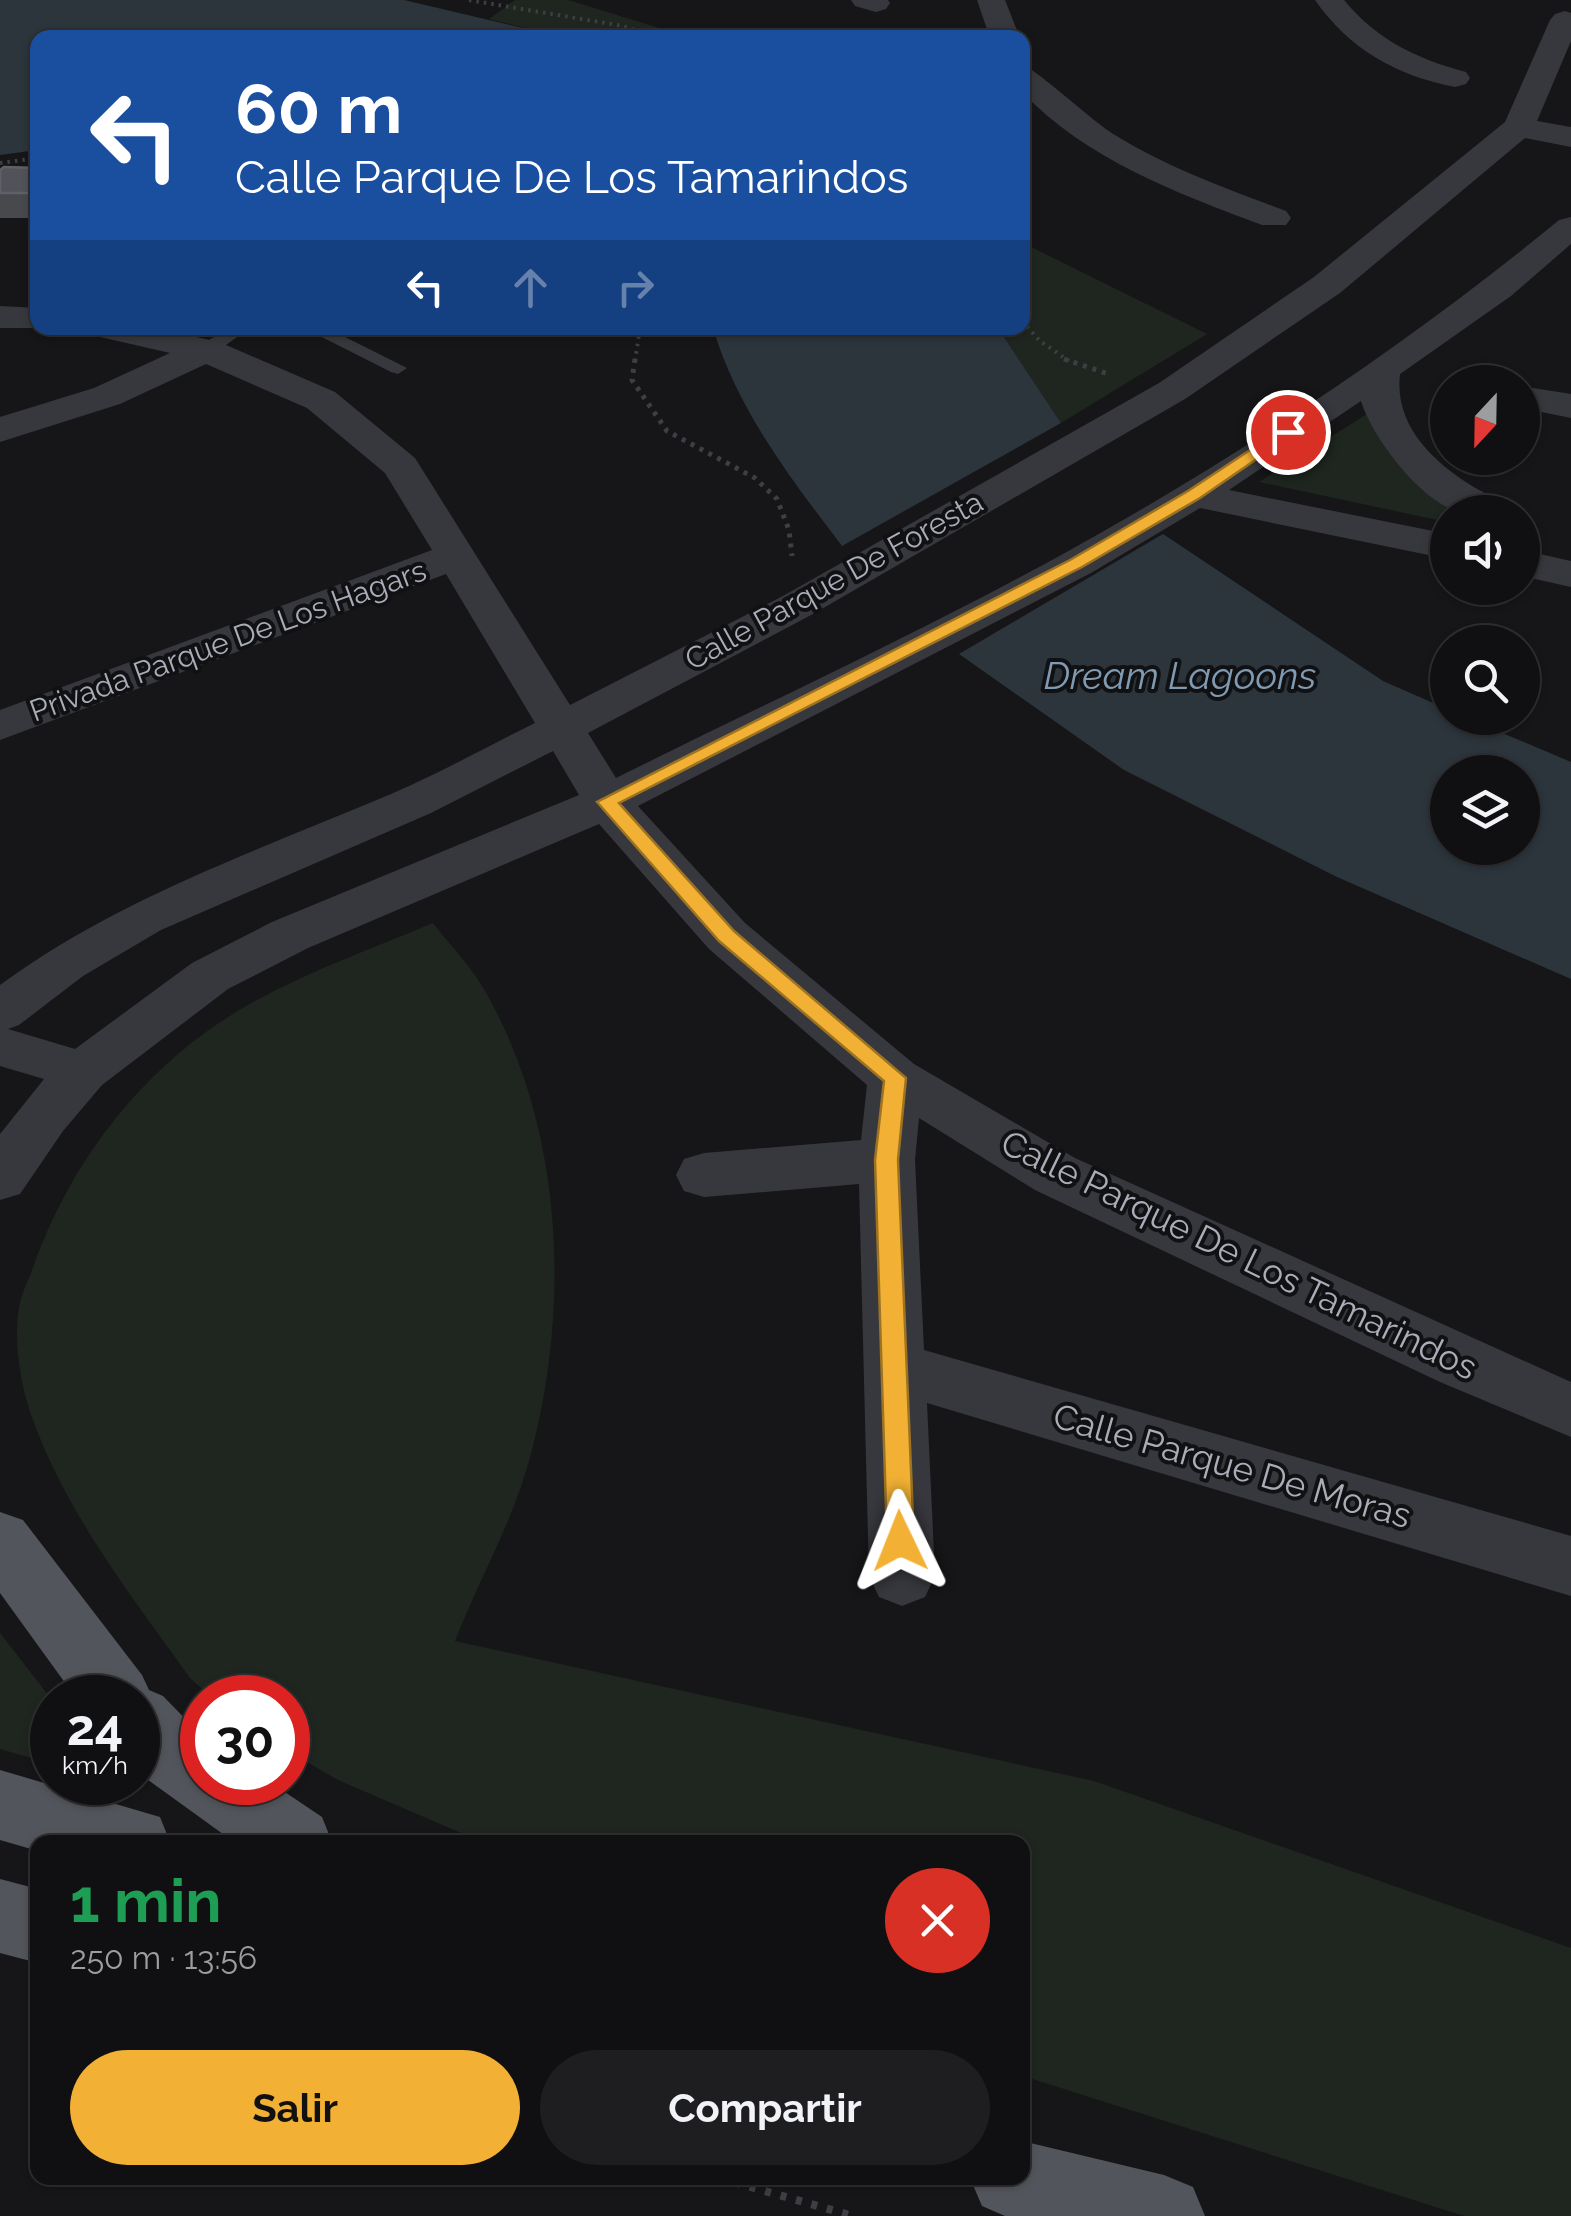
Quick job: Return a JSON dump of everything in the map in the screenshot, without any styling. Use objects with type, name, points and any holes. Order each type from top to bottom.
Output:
[{"type":"main road","points":[[0,1541],[101,1675]]},
{"type":"main road","points":[[160,1744],[180,1762]]},
{"type":"main road","points":[[0,1804],[109,1835]]},
{"type":"main road","points":[[241,1805],[286,1835]]},
{"type":"main road","points":[[0,1916],[30,1924]]},
{"type":"main road","points":[[1030,2159],[1166,2216]]},
{"type":"main road","points":[[1030,2183],[1166,2216]]},
{"type":"street","points":[[991,0],[1002,30]]},
{"type":"street","points":[[1328,0],[1354,29],[1400,61],[1425,74],[1455,78]]},
{"type":"street","name":"Calle Parque De Foresta","points":[[0,1012],[65,963],[143,918],[398,809],[564,728],[798,605],[1172,391],[1327,285],[1520,127],[1557,14]]},
{"type":"street","points":[[1030,82],[1082,127],[1137,161],[1274,218]]},
{"type":"street","points":[[1520,127],[1571,137]]},
{"type":"street","points":[[0,1178],[43,1116],[83,1072],[210,976],[290,935],[607,802],[1076,564],[1194,495],[1382,370],[1498,288],[1570,229]]},
{"type":"street","points":[[0,317],[30,319]]},
{"type":"street","name":"Calle Parque De Los Tamarindos","points":[[141,335],[206,350],[321,400],[401,466],[607,802],[726,936],[895,1078],[1056,1174],[1462,1364],[1571,1410]]},
{"type":"street","points":[[0,430],[107,396],[206,350]]},
{"type":"street","points":[[1382,370],[1380,401],[1401,444],[1455,495]]},
{"type":"street","points":[[1540,401],[1571,406]]},
{"type":"street","points":[[1194,495],[1430,543]]},
{"type":"street","points":[[1540,529],[1571,535]]},
{"type":"street","name":"Privada Parque De Los Hagars","points":[[0,726],[457,556]]},
{"type":"street","points":[[1540,567],[1571,574]]},
{"type":"street","points":[[0,1046],[83,1072]]},
{"type":"street","points":[[895,1078],[887,1160],[902,1576]]},
{"type":"street","points":[[704,1174],[887,1160]]},
{"type":"street","name":"Calle Parque De Moras","points":[[893,1367],[1571,1566]]},
{"type":"lane","points":[[206,350],[230,335]]},
{"type":"lane","points":[[328,335],[398,368]]},
{"type":"path","points":[[470,0],[635,30]]},
{"type":"path","points":[[0,163],[30,159]]},
{"type":"path","points":[[1030,331],[1064,360],[1085,370],[1172,391]]},
{"type":"path","points":[[639,335],[632,380],[667,430],[754,478],[777,499],[789,530],[798,605]]},
{"type":"path","points":[[744,2185],[854,2216]]},
{"type":"shaded area","points":[[515,0],[568,0],[666,30],[533,30],[489,19]]},
{"type":"shaded area","points":[[1030,246],[1207,334],[1061,423],[1003,335],[1030,335]]},
{"type":"shaded area","points":[[1367,414],[1430,467],[1430,475],[1439,475],[1463,495],[1430,495],[1430,518],[1259,482]]},
{"type":"shaded area","points":[[433,923],[488,996],[513,1049],[532,1104],[545,1161],[555,1278],[544,1394],[525,1475],[455,1641],[1094,1781],[1571,1948],[1571,2216],[1464,2216],[1030,2078],[1030,1835],[466,1835],[338,1780],[310,1764],[310,1675],[188,1675],[102,1554],[47,1455],[22,1380],[17,1321],[21,1297],[49,1228],[88,1156],[112,1123],[168,1063],[199,1037],[281,988]]},
{"type":"shaded area","points":[[0,1633],[33,1675],[30,1758],[0,1749]]},
{"type":"water","points":[[0,0],[404,0],[531,30],[30,30],[30,151],[0,155]]},
{"type":"water","points":[[715,335],[1003,335],[1061,423],[842,546],[785,469],[751,415]]},
{"type":"water","name":"Dream Lagoons","points":[[1163,534],[1383,681],[1430,702],[1430,735],[1507,735],[1571,762],[1571,979],[1337,877],[1124,770],[959,654]]},
{"type":"building","points":[[30,168],[30,193],[0,193],[0,170]]},
{"type":"route","points":[[900,1541],[887,1160],[895,1078],[726,936],[607,802],[1076,564],[1194,495],[1288,432]]}]
